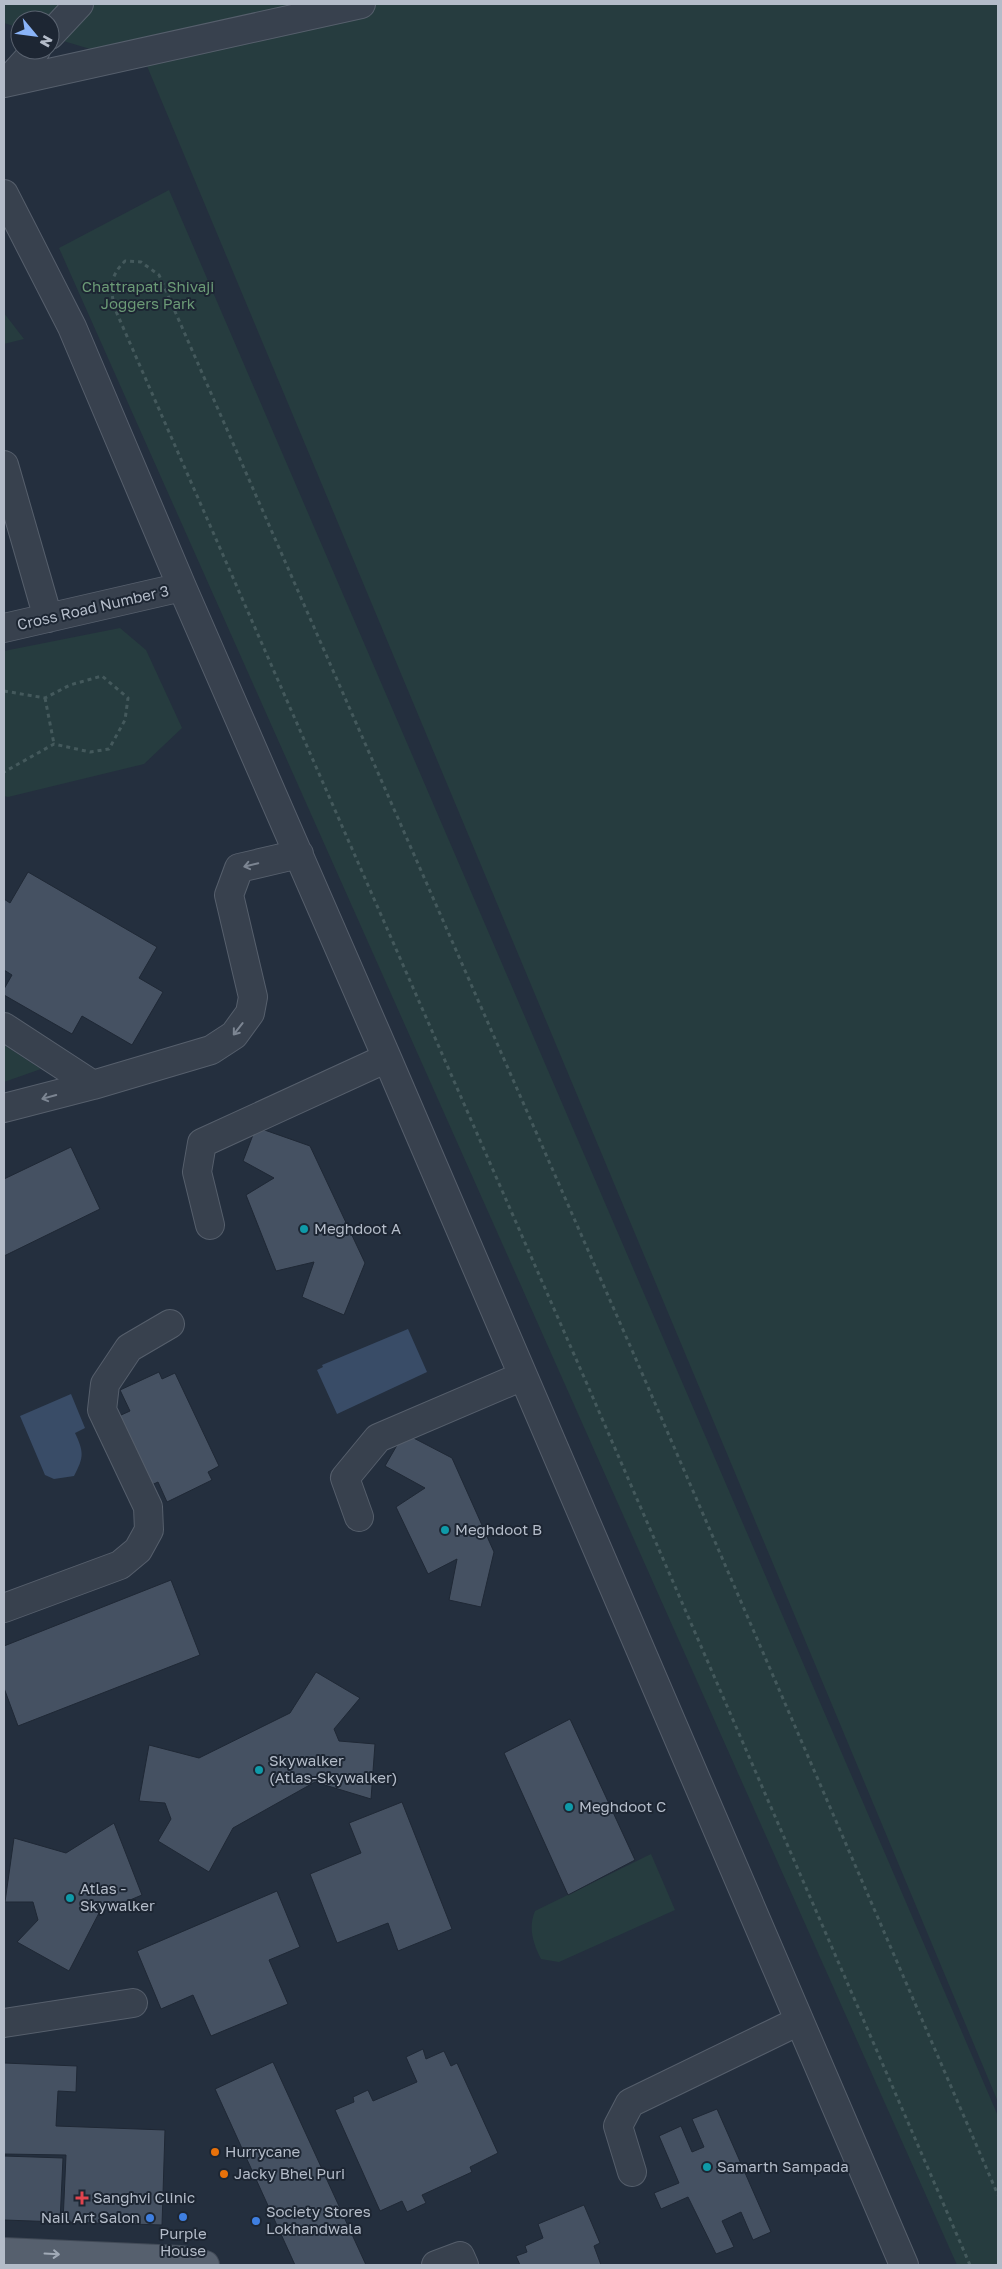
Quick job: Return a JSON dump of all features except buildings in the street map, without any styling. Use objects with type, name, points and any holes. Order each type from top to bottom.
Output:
[{"type":"main road","points":[[4,2252],[181,2260],[205,2265]]},
{"type":"street","points":[[60,24],[79,4]]},
{"type":"street","points":[[5,82],[361,4]]},
{"type":"street","points":[[5,82],[26,60]]},
{"type":"street","points":[[4,194],[72,327],[182,588],[387,1058],[904,2265]]},
{"type":"street","points":[[4,465],[48,618]]},
{"type":"street","name":"Cross Road Number 3","points":[[4,628],[182,588]]},
{"type":"street","points":[[4,1108],[94,1085],[211,1050],[234,1036],[250,1013],[253,997],[229,895],[234,878],[239,868],[299,854]]},
{"type":"street","points":[[4,1027],[94,1085]]},
{"type":"street","points":[[210,1225],[198,1172],[202,1143],[387,1058]]},
{"type":"street","points":[[4,1608],[120,1565],[138,1550],[149,1530],[148,1507],[102,1410],[105,1384],[129,1348],[170,1324]]},
{"type":"street","points":[[359,1517],[345,1478],[378,1438],[523,1376]]},
{"type":"street","points":[[4,2023],[133,2003]]},
{"type":"street","points":[[632,2172],[618,2126],[630,2103],[799,2021]]},
{"type":"street","points":[[436,2265],[460,2256],[464,2265]]},
{"type":"path","points":[[970,2265],[595,1402],[115,309],[110,291],[114,272],[125,261],[141,262],[159,275],[642,1374],[998,2195]]},
{"type":"path","points":[[4,691],[45,698],[70,685],[102,676],[128,698],[125,720],[110,749],[90,752],[54,744],[4,772]]},
{"type":"path","points":[[45,698],[54,744]]},
{"type":"green space","points":[[4,4],[998,4],[998,2102],[147,66],[60,40],[60,10],[10,10],[10,25],[4,23]]},
{"type":"green space","name":"Chattrapati Shivaji Joggers Park","points":[[169,190],[998,2116],[998,2265],[957,2265],[59,248]]},
{"type":"green space","points":[[4,313],[24,339],[4,344]]},
{"type":"green space","points":[[120,628],[146,650],[182,728],[144,764],[8,797],[4,796],[4,651]]},
{"type":"green space","points":[[4,1045],[41,1069],[4,1082]]},
{"type":"green space","points":[[651,1854],[675,1910],[559,1962],[541,1959],[532,1935],[535,1911]]},
{"type":"water","points":[[408,1329],[427,1372],[337,1414],[317,1370],[323,1367],[322,1365]]},
{"type":"water","points":[[71,1394],[85,1428],[75,1433],[82,1454],[80,1464],[74,1476],[54,1479],[45,1475],[20,1416]]},
{"type":"place","name":"Meghdoot A","points":[[304,1229]]},
{"type":"place","name":"Meghdoot B","points":[[445,1530]]},
{"type":"place","name":"Skywalker (Atlas-Skywalker)","points":[[259,1770]]},
{"type":"place","name":"Meghdoot C","points":[[569,1807]]},
{"type":"place","name":"Atlas - Skywalker","points":[[70,1898]]},
{"type":"place","name":"Hurrycane","points":[[215,2152]]},
{"type":"place","name":"Samarth Sampada","points":[[707,2167]]},
{"type":"place","name":"Jacky Bhel Puri","points":[[224,2174]]},
{"type":"place","name":"Sanghvi Clinic","points":[[82,2198]]},
{"type":"place","name":"Purple House","points":[[183,2217]]},
{"type":"place","name":"Nail Art Salon","points":[[150,2218]]},
{"type":"place","name":"Society Stores Lokhandwala","points":[[256,2221]]}]
